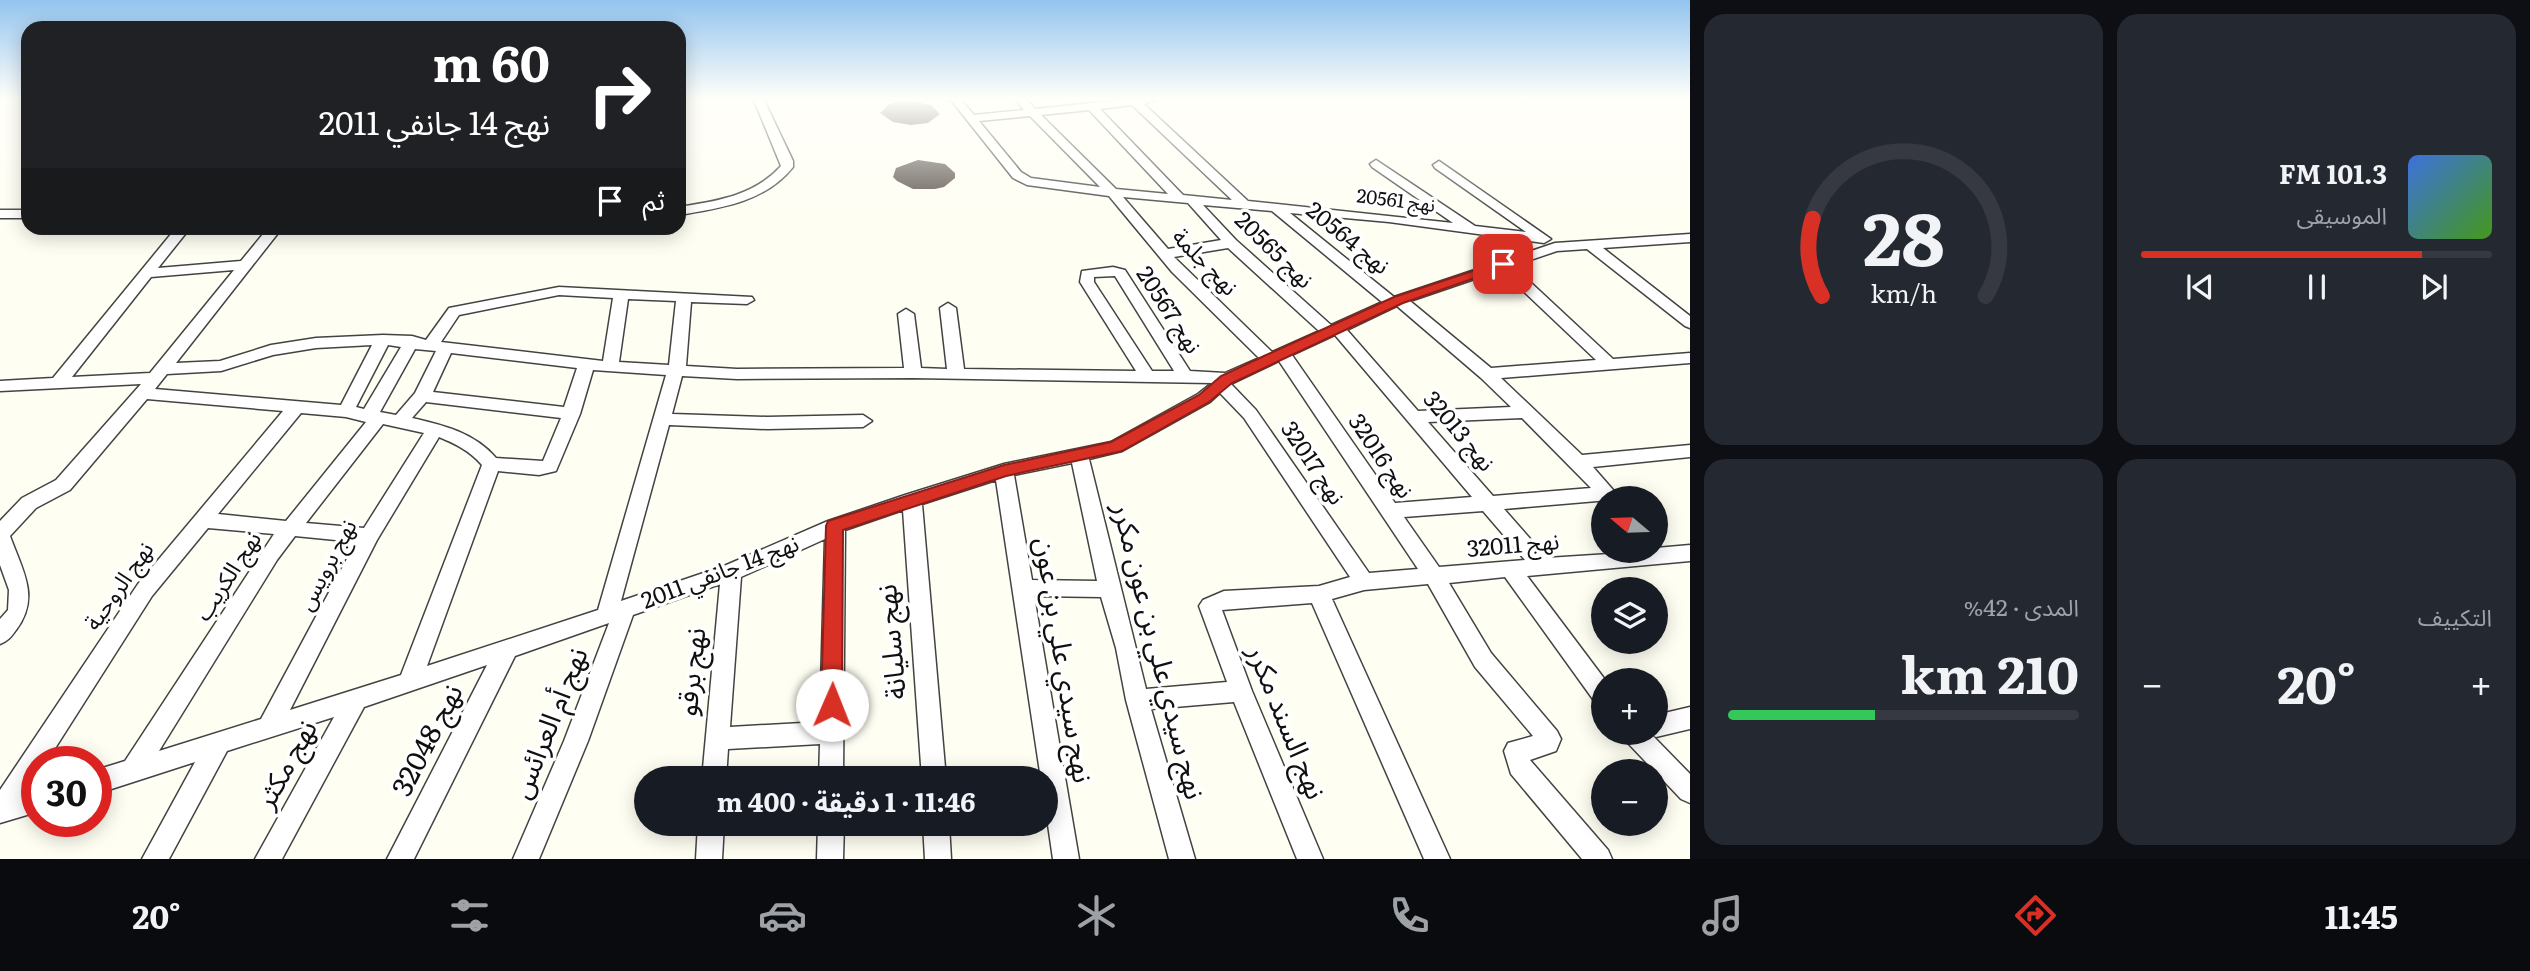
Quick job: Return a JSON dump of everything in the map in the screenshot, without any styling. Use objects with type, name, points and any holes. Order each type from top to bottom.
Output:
[{"type":"street","points":[[686,210],[739,199],[767,186],[780,175],[787,161],[777,140]]},
{"type":"street","name":"نهج 20561","points":[[988,140],[1017,175],[1027,181],[1473,230],[1550,243]]},
{"type":"street","name":"نهج جلمة","points":[[1059,140],[1112,192],[1164,254],[1280,358]]},
{"type":"street","name":"نهج 20565","points":[[1126,140],[1231,243],[1333,330]]},
{"type":"street","points":[[1180,140],[1243,203]]},
{"type":"street","points":[[1376,164],[1473,230]]},
{"type":"street","points":[[1439,165],[1550,243]]},
{"type":"street","name":"نهج 20564","points":[[1275,207],[1487,374],[1600,486]]},
{"type":"street","points":[[0,214],[21,214]]},
{"type":"street","points":[[60,382],[177,235]]},
{"type":"street","points":[[0,635],[18,612],[19,590],[0,534],[29,503],[63,485],[143,393],[269,235]]},
{"type":"street","name":"نهج 14 جانفي 2011","points":[[112,777],[411,682],[731,572],[835,526],[912,499],[1004,471],[1116,447],[1204,398],[1224,382],[1280,358],[1333,330],[1396,301],[1503,264],[1550,243],[1589,244],[1690,238]]},
{"type":"street","points":[[1164,254],[1231,243]]},
{"type":"street","points":[[1589,244],[1690,323]]},
{"type":"street","points":[[1503,264],[1609,364]]},
{"type":"street","points":[[147,273],[245,265]]},
{"type":"street","name":"نهج 20567","points":[[1148,377],[1087,282],[1087,274],[1113,271],[1120,273],[1185,376]]},
{"type":"street","points":[[422,397],[450,314],[464,307],[547,292],[747,300]]},
{"type":"street","points":[[610,367],[621,294]]},
{"type":"street","name":"نهج أم العرائس","points":[[526,859],[576,741],[616,611],[676,371],[684,299]]},
{"type":"street","points":[[948,308],[956,374]]},
{"type":"street","points":[[906,314],[913,373]]},
{"type":"street","name":"نهج 32013","points":[[1333,330],[1415,417],[1543,567]]},
{"type":"street","points":[[346,411],[383,340]]},
{"type":"street","points":[[0,386],[158,374],[221,366],[271,350],[316,342],[383,340],[411,341],[586,365],[676,371],[806,375],[913,373],[1185,376],[1224,382]]},
{"type":"street","points":[[381,419],[411,341]]},
{"type":"street","name":"نهج 32016","points":[[1280,358],[1434,576],[1483,660],[1549,739],[1548,743],[1516,751],[1520,766],[1599,859]]},
{"type":"street","points":[[1487,374],[1690,358]]},
{"type":"street","points":[[491,464],[539,468],[550,466],[571,414],[586,365]]},
{"type":"street","name":"نهج 32017","points":[[1224,382],[1250,414],[1361,578]]},
{"type":"street","points":[[143,393],[346,411],[435,430],[473,445],[486,455],[491,464],[411,682]]},
{"type":"street","points":[[381,419],[422,397],[571,414]]},
{"type":"street","name":"نهج الروحية","points":[[1,811],[145,590],[297,405]]},
{"type":"street","points":[[1415,417],[1525,412]]},
{"type":"street","name":"نهج الكريب","points":[[133,771],[288,530],[381,419]]},
{"type":"street","points":[[662,419],[767,423],[863,421]]},
{"type":"street","name":"نهج برويس","points":[[268,727],[369,537],[435,430]]},
{"type":"street","points":[[1578,462],[1690,451]]},
{"type":"street","name":"نهج سيدي علي بن عون مكرر","points":[[1079,456],[1097,525],[1109,589],[1127,648],[1137,700],[1182,859]]},
{"type":"street","name":"نهج سيدي علي بن عون","points":[[1004,471],[1066,859]]},
{"type":"street","points":[[1388,511],[1591,498]]},
{"type":"street","name":"نهج سليانة","points":[[912,499],[933,766]]},
{"type":"street","points":[[202,520],[369,537]]},
{"type":"street","points":[[831,766],[835,526]]},
{"type":"street","name":"نهج 32011","points":[[1668,551],[1690,553]]},
{"type":"street","name":"نهج 32011","points":[[1210,606],[1224,600],[1319,594],[1361,578],[1434,576],[1591,560]]},
{"type":"street","points":[[1511,570],[1591,679]]},
{"type":"street","name":"نهج برقو","points":[[714,766],[731,572]]},
{"type":"street","points":[[1023,588],[1109,589]]},
{"type":"street","points":[[1319,594],[1437,859]]},
{"type":"street","name":"نهج السند مكرر","points":[[1210,606],[1241,691],[1310,859]]},
{"type":"street","name":"نهج 32048","points":[[400,859],[507,649]]},
{"type":"street","points":[[1137,700],[1241,691]]},
{"type":"street","name":"نهج مكثر","points":[[268,859],[357,697]]},
{"type":"street","points":[[1668,723],[1690,718]]},
{"type":"street","points":[[716,739],[832,732]]},
{"type":"street","points":[[155,859],[218,744]]},
{"type":"street","points":[[1646,745],[1690,791]]},
{"type":"street","points":[[1,811],[21,805]]},
{"type":"street","points":[[709,859],[710,836]]},
{"type":"street","points":[[830,859],[831,836]]},
{"type":"street","points":[[937,836],[938,859]]},
{"type":"building","points":[[918,160],[945,164],[955,173],[955,178],[944,187],[913,189],[893,177],[896,168]]},
{"type":"route","points":[[832,705],[835,526],[1004,471],[1116,447],[1204,398],[1227,379],[1269,359],[1399,300],[1503,264]]}]
